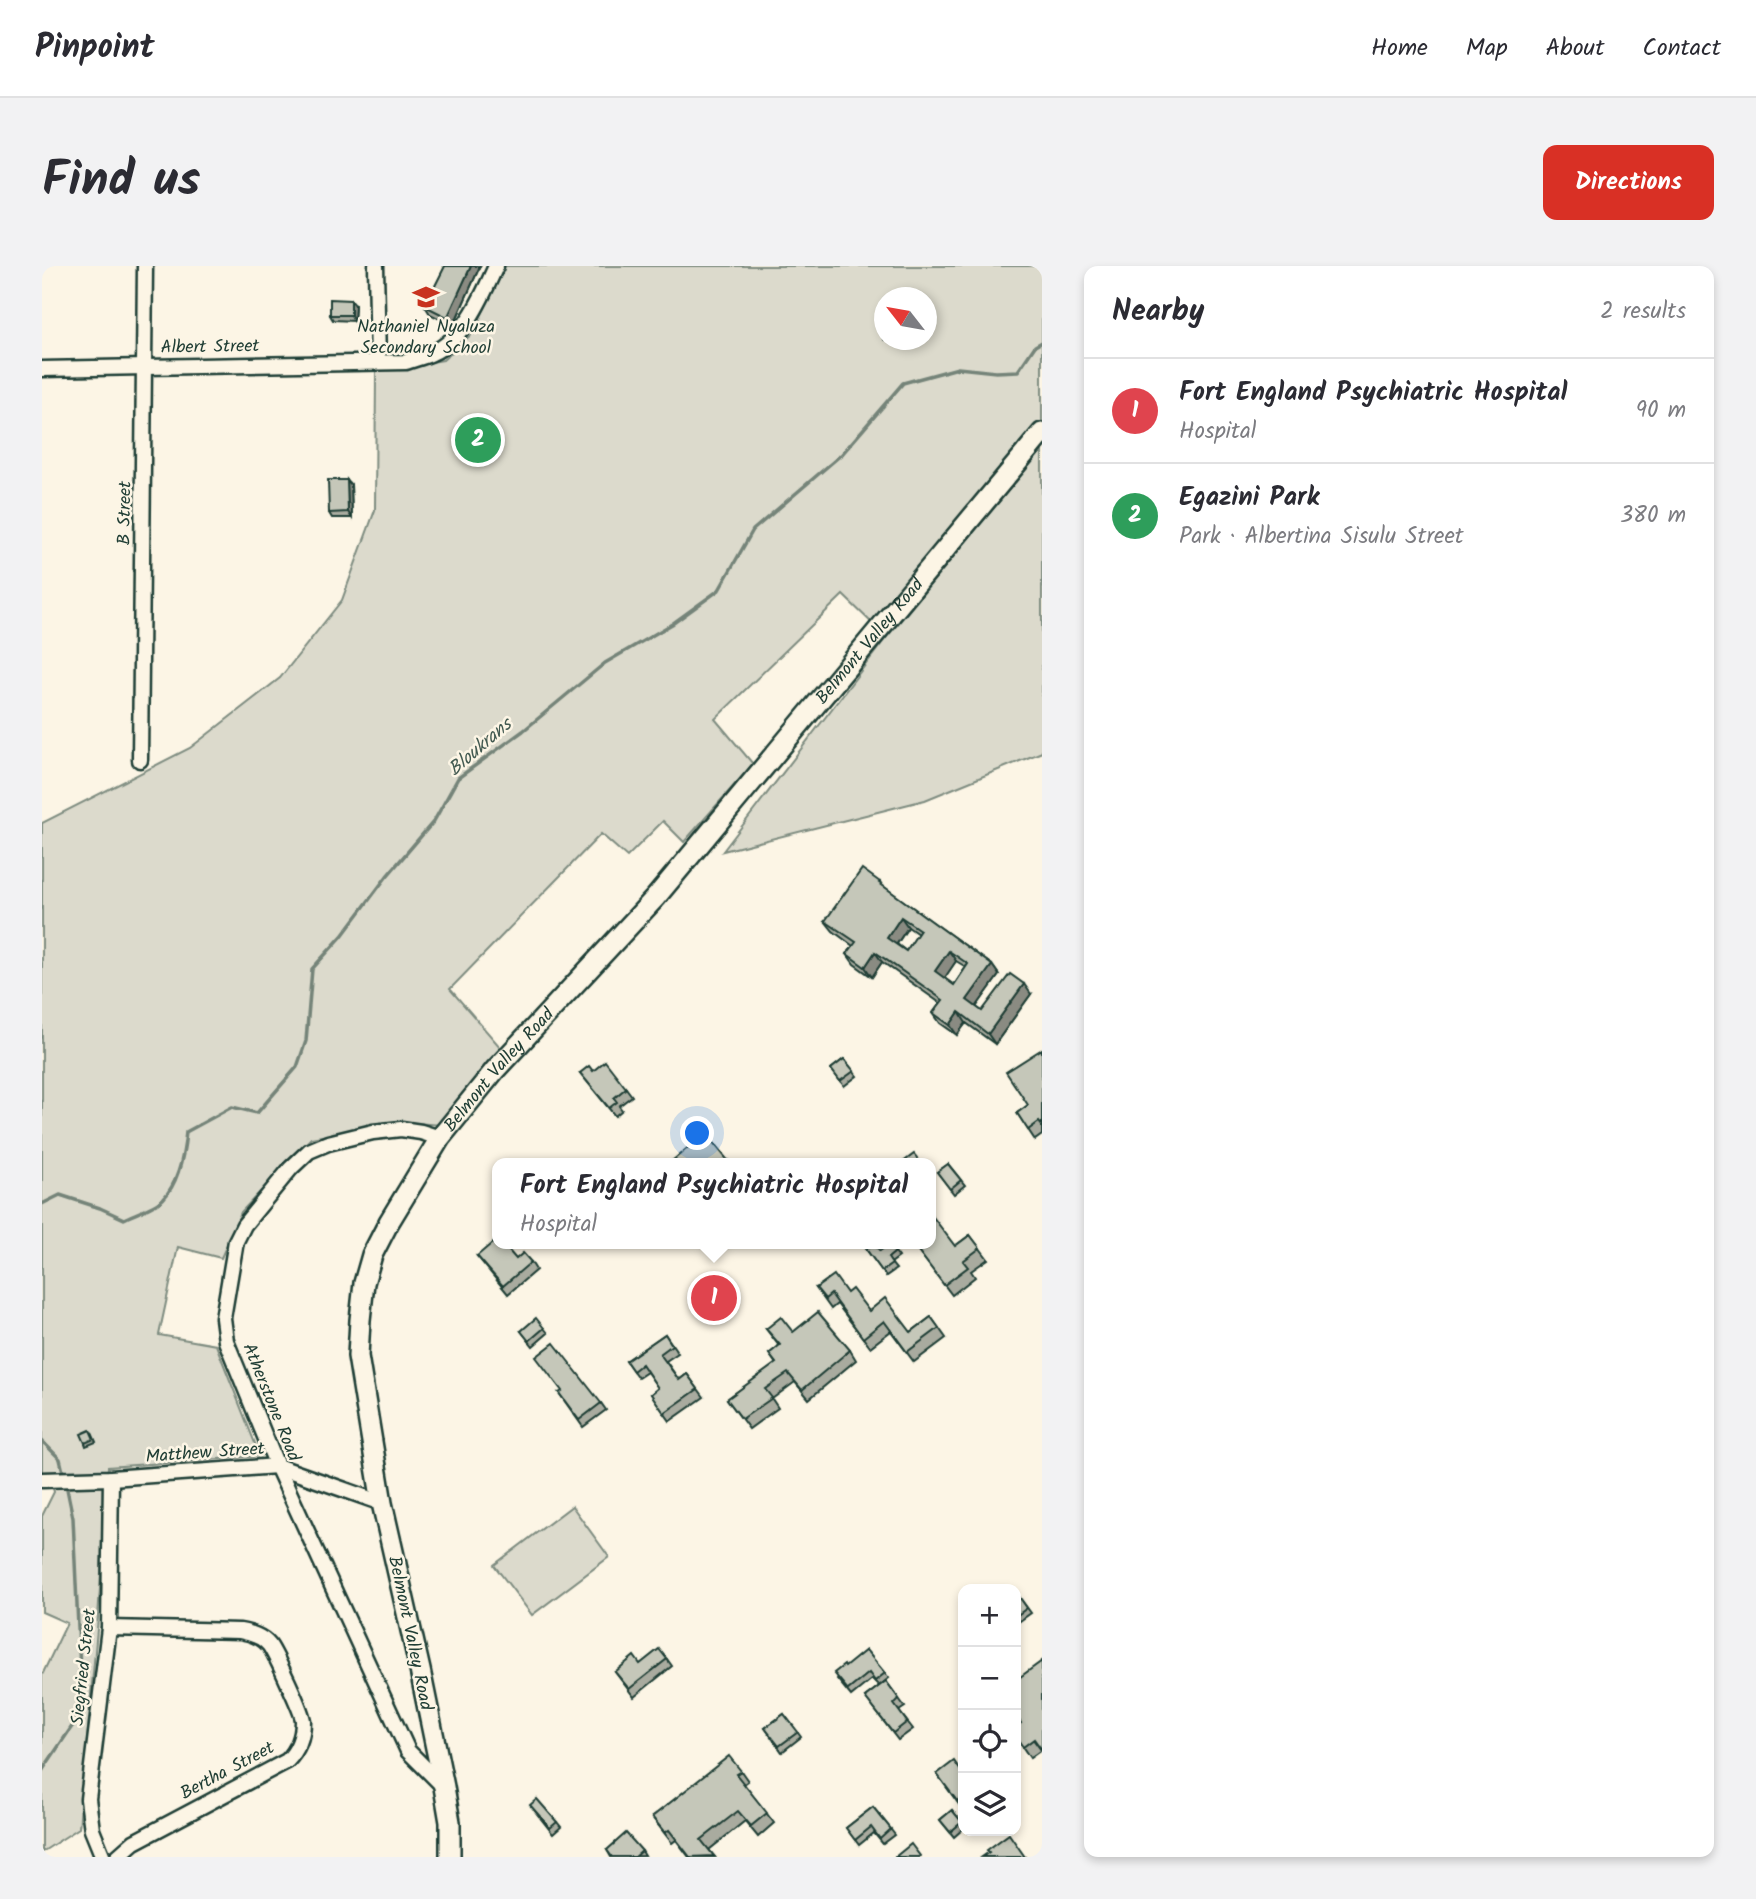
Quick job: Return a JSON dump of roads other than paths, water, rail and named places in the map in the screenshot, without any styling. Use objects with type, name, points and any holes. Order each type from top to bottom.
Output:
[{"type":"street","name":"B Street","points":[[140,760],[145,266]]},
{"type":"street","points":[[376,266],[378,362]]},
{"type":"street","name":"Albert Street","points":[[42,369],[406,362],[434,353],[450,341],[471,316],[496,266]]},
{"type":"street","name":"Belmont Valley Road","points":[[450,1857],[450,1822],[444,1787],[382,1503],[358,1356],[364,1283],[372,1255],[440,1138],[495,1070],[656,897],[1042,433]]},
{"type":"street","name":"Atherstone Road","points":[[440,1138],[401,1129],[373,1132],[328,1143],[309,1151],[290,1168],[244,1225],[236,1241],[223,1318],[226,1341],[277,1466],[408,1751],[444,1787]]},
{"type":"street","name":"Matthew Street","points":[[51,1482],[277,1466],[382,1503]]},
{"type":"street","name":"Siegfried Street","points":[[103,1857],[92,1830],[88,1798],[109,1628],[111,1478]]},
{"type":"street","name":"Bertha Street","points":[[109,1628],[240,1631],[260,1637],[270,1646],[303,1718],[302,1736],[297,1751],[287,1761],[134,1842],[117,1857]]},
{"type":"waterway","name":"Bloukrans","points":[[42,1204],[60,1195],[124,1219],[163,1199],[177,1176],[186,1132],[232,1107],[257,1113],[297,1067],[306,1041],[312,969],[342,936],[387,876],[434,821],[458,778],[523,731],[605,663],[672,624],[719,590],[753,530],[842,454],[903,383],[958,368],[1018,371],[1035,346],[1042,342]]},
{"type":"waterway","name":"Bloukrans","points":[[42,1441],[60,1459],[64,1476]]},
{"type":"waterway","name":"Bloukrans","points":[[42,1771],[73,1725],[81,1692],[73,1518],[66,1484]]},
{"type":"place","name":"Nathaniel Nyaluza Secondary School","points":[[426,297]]},
{"type":"place","name":"Egazini Park","points":[[478,440]]},
{"type":"place","name":"Fort England Psychiatric Hospital","points":[[714,1298]]}]
